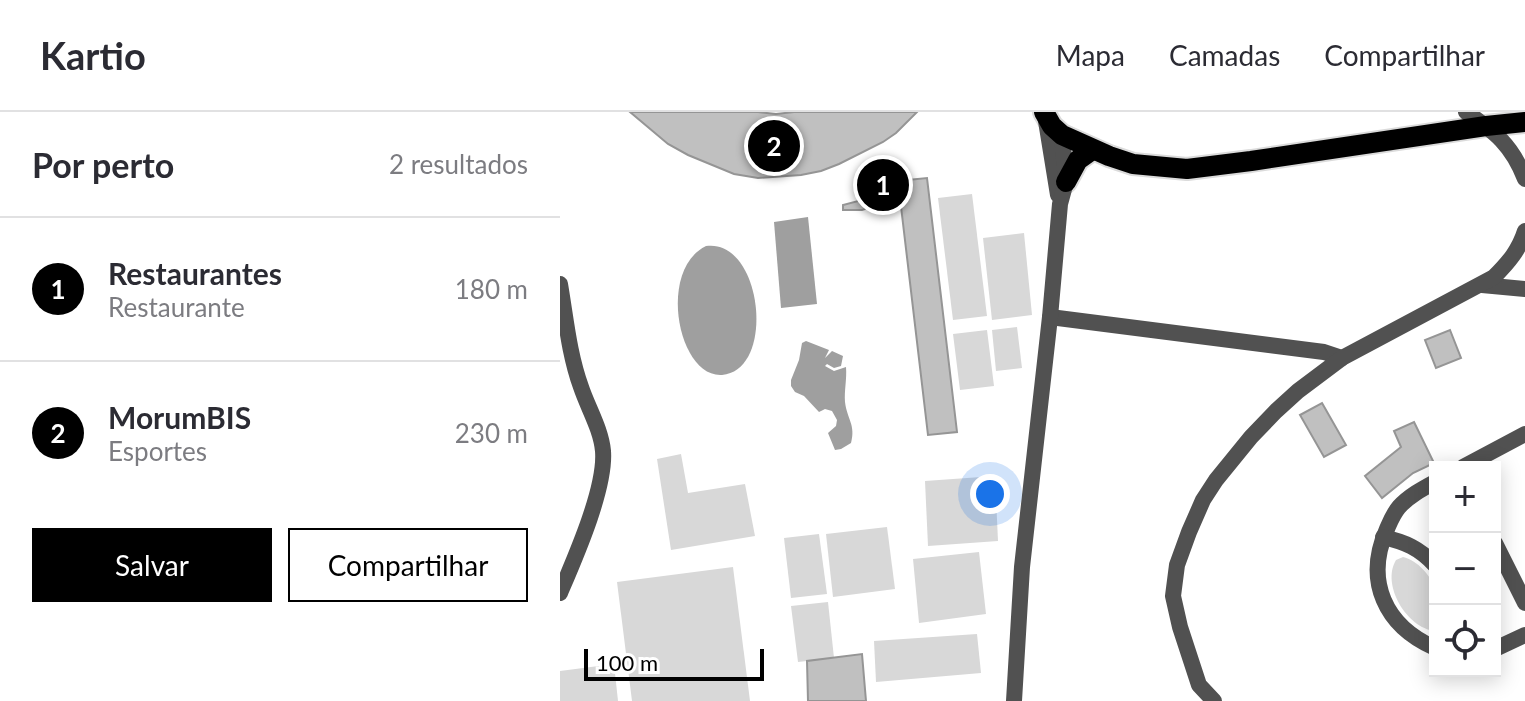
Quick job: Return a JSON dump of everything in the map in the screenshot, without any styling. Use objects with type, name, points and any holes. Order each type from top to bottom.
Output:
[{"type":"main road","points":[[1044,113],[1062,135],[1092,150],[1133,164],[1187,169],[1525,122]]},
{"type":"main road","points":[[1066,182],[1078,160],[1092,150]]},
{"type":"street","points":[[1466,112],[1497,134],[1508,146],[1525,179]]},
{"type":"street","points":[[1044,113],[1060,204]]},
{"type":"street","points":[[1014,701],[1022,567],[1060,204],[1066,182],[1062,135]]},
{"type":"street","points":[[1214,701],[1199,685],[1173,596],[1177,565],[1189,532],[1216,480],[1251,437],[1298,391],[1342,358],[1494,277],[1519,247],[1525,231]]},
{"type":"street","points":[[560,284],[572,357],[603,451],[597,491],[560,593]]},
{"type":"street","points":[[1482,285],[1525,289]]},
{"type":"street","points":[[1050,317],[1324,352],[1342,358]]},
{"type":"street","points":[[1474,461],[1525,434]]},
{"type":"street","points":[[1429,485],[1399,507],[1383,537],[1377,565],[1381,594],[1391,614],[1406,632],[1429,645]]},
{"type":"street","points":[[1383,537],[1414,546],[1429,558]]},
{"type":"street","points":[[1501,556],[1525,603]]},
{"type":"street","points":[[1501,646],[1525,635]]},
{"type":"shaded area","points":[[972,194],[987,316],[953,320],[938,198]]},
{"type":"shaded area","points":[[808,217],[817,304],[781,308],[774,222]]},
{"type":"shaded area","points":[[1024,233],[1032,315],[992,320],[983,238]]},
{"type":"shaded area","points":[[706,246],[725,249],[740,262],[750,282],[756,306],[756,330],[751,352],[739,368],[722,375],[707,371],[694,359],[679,321],[678,298],[682,277],[691,259]]},
{"type":"shaded area","points":[[1017,327],[1022,368],[996,371],[992,330]]},
{"type":"shaded area","points":[[987,330],[994,386],[960,390],[953,334]]},
{"type":"shaded area","points":[[806,341],[829,350],[825,358],[832,351],[843,356],[841,366],[825,366],[834,371],[846,367],[845,402],[852,437],[851,443],[841,449],[835,450],[828,433],[836,426],[837,420],[832,411],[825,409],[819,412],[791,386],[802,343]]},
{"type":"shaded area","points":[[681,454],[688,493],[745,484],[755,536],[671,550],[657,459]]},
{"type":"shaded area","points":[[995,476],[998,541],[928,546],[925,481]]},
{"type":"shaded area","points":[[887,527],[895,589],[833,597],[826,534]]},
{"type":"shaded area","points":[[819,534],[827,594],[791,598],[784,538]]},
{"type":"shaded area","points":[[979,552],[986,614],[919,623],[913,559]]},
{"type":"shaded area","points":[[1403,557],[1408,559],[1429,578],[1429,629],[1415,622],[1399,604],[1392,581],[1396,560]]},
{"type":"shaded area","points":[[733,567],[750,701],[632,701],[617,582]]},
{"type":"shaded area","points":[[828,602],[834,658],[798,662],[791,606]]},
{"type":"shaded area","points":[[977,634],[981,673],[876,682],[874,641]]},
{"type":"shaded area","points":[[614,664],[618,701],[560,701],[560,671]]},
{"type":"building","points":[[630,112],[917,112],[883,142],[839,164],[801,175],[758,178],[734,174],[688,155],[668,144]]},
{"type":"building","points":[[885,175],[892,180],[883,195],[886,194],[889,201],[862,210],[843,210],[843,205],[870,198]]},
{"type":"building","points":[[927,178],[957,432],[928,435],[898,181]]},
{"type":"building","points":[[1450,330],[1461,358],[1436,368],[1425,340]]},
{"type":"building","points":[[1322,403],[1346,445],[1324,457],[1300,415]]},
{"type":"building","points":[[1414,422],[1433,461],[1382,498],[1365,476],[1401,447],[1394,431]]},
{"type":"building","points":[[862,654],[866,701],[808,701],[807,661]]},
{"type":"place","name":"MorumBIS","points":[[774,146]]},
{"type":"place","name":"Restaurantes","points":[[883,185]]}]
